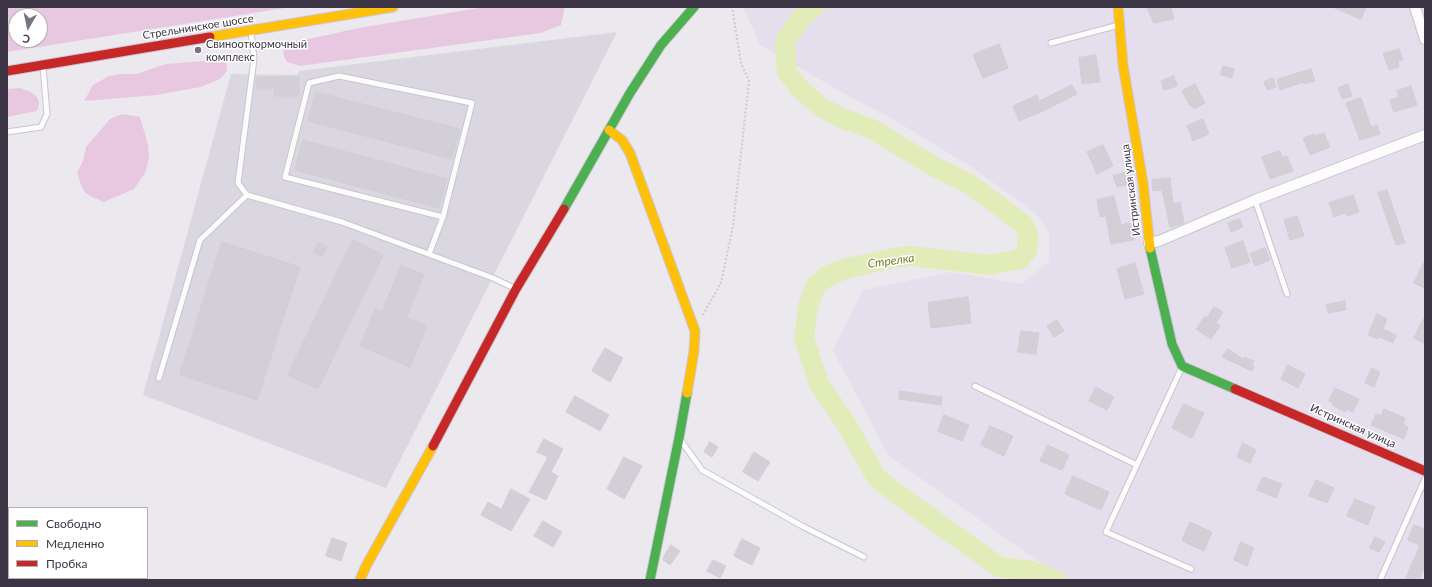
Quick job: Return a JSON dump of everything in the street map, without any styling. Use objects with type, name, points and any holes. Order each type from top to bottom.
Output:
[{"type":"street","name":"Стрельнинское шоссе","points":[[7,71],[393,7]]},
{"type":"street","points":[[360,580],[366,566],[409,490],[516,289],[630,93],[661,45],[694,7]]},
{"type":"street","name":"Истринская улица","points":[[1118,7],[1123,65],[1143,183],[1149,243],[1172,344],[1182,366],[1423,470]]},
{"type":"street","points":[[1415,7],[1425,39]]},
{"type":"street","points":[[609,130],[622,140],[630,153],[695,331],[694,351],[679,438],[650,580]]},
{"type":"street","points":[[1149,243],[1159,241],[1255,200],[1425,136]]},
{"type":"street","points":[[1423,470],[1425,459]]},
{"type":"lane","points":[[1051,42],[1120,25]]},
{"type":"lane","points":[[251,31],[254,59],[238,183],[247,195],[342,222],[493,278],[516,289]]},
{"type":"lane","points":[[7,132],[41,127],[46,114],[43,66]]},
{"type":"lane","points":[[428,254],[443,217],[472,104],[339,76],[309,83],[285,177],[443,217]]},
{"type":"lane","points":[[159,378],[200,240],[247,195]]},
{"type":"lane","points":[[1255,200],[1287,294]]},
{"type":"lane","points":[[1182,366],[1106,532],[1191,569]]},
{"type":"lane","points":[[976,386],[1137,465]]},
{"type":"lane","points":[[679,438],[702,470],[802,526],[864,557]]},
{"type":"lane","points":[[1380,580],[1425,479]]},
{"type":"path","points":[[695,331],[721,283],[733,226],[749,81],[741,63],[732,7]]},
{"type":"shaded area","points":[[7,7],[291,7],[48,46],[48,8],[8,8],[8,48],[32,48],[7,52]]},
{"type":"shaded area","points":[[485,7],[564,7],[564,12],[561,25],[541,33],[300,66],[287,62],[283,54],[285,44],[359,28]]},
{"type":"shaded area","points":[[743,7],[1425,7],[1425,580],[1065,580],[889,456],[833,351],[863,290],[950,272],[1022,284],[1049,261],[1049,231],[1035,213],[972,167],[896,121],[838,90],[760,45]]},
{"type":"shaded area","points":[[617,32],[386,488],[143,395],[231,74],[297,75],[299,71]]},
{"type":"shaded area","points":[[220,56],[226,56],[227,71],[220,79],[201,87],[156,95],[84,101],[93,85],[109,76],[137,74],[166,64],[204,61]]},
{"type":"shaded area","points":[[20,88],[29,91],[36,96],[39,102],[37,111],[7,117],[7,89]]},
{"type":"shaded area","points":[[122,114],[140,117],[148,145],[149,158],[145,173],[134,189],[104,202],[92,197],[83,189],[77,173],[83,161],[86,147],[110,119]]},
{"type":"building","points":[[1147,7],[1171,7],[1174,19],[1154,23]]},
{"type":"building","points":[[1333,7],[1366,7],[1361,19]]},
{"type":"building","points":[[999,44],[1008,68],[983,78],[973,55]]},
{"type":"building","points":[[1399,49],[1403,60],[1398,61],[1399,67],[1389,70],[1383,54]]},
{"type":"building","points":[[1096,55],[1100,82],[1082,84],[1079,58]]},
{"type":"building","points":[[1223,66],[1234,69],[1232,78],[1221,75]]},
{"type":"building","points":[[1311,69],[1315,81],[1304,84],[1303,82],[1280,90],[1277,80]]},
{"type":"building","points":[[1174,76],[1177,86],[1164,90],[1161,81]]},
{"type":"building","points":[[257,77],[299,77],[299,96],[274,96],[274,88],[257,88]]},
{"type":"building","points":[[1273,78],[1276,87],[1267,90],[1264,82]]},
{"type":"building","points":[[1195,84],[1205,103],[1194,109],[1192,105],[1190,106],[1182,91]]},
{"type":"building","points":[[1348,84],[1352,96],[1342,99],[1338,88]]},
{"type":"building","points":[[1072,85],[1077,94],[1019,121],[1013,106],[1037,95],[1039,101]]},
{"type":"building","points":[[1411,86],[1417,105],[1394,112],[1390,100],[1399,97],[1397,91]]},
{"type":"building","points":[[316,92],[460,129],[452,159],[308,121]]},
{"type":"building","points":[[1361,98],[1371,127],[1377,125],[1380,134],[1360,140],[1346,103]]},
{"type":"building","points":[[1203,119],[1209,134],[1193,141],[1187,126]]},
{"type":"building","points":[[1324,133],[1330,147],[1310,155],[1303,138],[1314,134],[1315,136]]},
{"type":"building","points":[[303,140],[447,179],[439,208],[295,170]]},
{"type":"building","points":[[1103,145],[1113,166],[1097,174],[1087,152]]},
{"type":"building","points":[[1280,151],[1282,157],[1287,156],[1293,171],[1270,179],[1262,157]]},
{"type":"building","points":[[1127,172],[1130,184],[1117,187],[1113,176]]},
{"type":"building","points":[[1170,178],[1173,204],[1180,202],[1184,223],[1170,227],[1162,190],[1153,191],[1152,180]]},
{"type":"building","points":[[1387,190],[1405,243],[1396,245],[1378,193]]},
{"type":"building","points":[[1353,195],[1359,212],[1347,216],[1345,213],[1334,217],[1329,203]]},
{"type":"building","points":[[1114,196],[1121,225],[1130,223],[1134,240],[1111,244],[1106,216],[1100,217],[1097,200]]},
{"type":"building","points":[[1297,216],[1304,236],[1290,240],[1284,220]]},
{"type":"building","points":[[1240,219],[1243,227],[1231,232],[1228,223]]},
{"type":"building","points":[[353,240],[383,255],[318,389],[288,375]]},
{"type":"building","points":[[1243,241],[1250,262],[1232,268],[1225,248]]},
{"type":"building","points":[[222,242],[300,267],[257,400],[180,375]]},
{"type":"building","points":[[318,242],[327,247],[322,257],[313,252]]},
{"type":"building","points":[[1265,248],[1270,260],[1255,266],[1250,254]]},
{"type":"building","points":[[1425,260],[1425,288],[1414,283]]},
{"type":"building","points":[[1135,263],[1144,294],[1125,299],[1117,269]]},
{"type":"building","points":[[401,265],[424,275],[407,317],[427,326],[410,367],[360,346],[375,309],[382,312]]},
{"type":"building","points":[[968,297],[971,323],[931,328],[928,303]]},
{"type":"building","points":[[1345,301],[1346,310],[1328,313],[1326,305]]},
{"type":"building","points":[[1214,307],[1223,312],[1216,323],[1220,326],[1211,339],[1196,329],[1205,316],[1207,318]]},
{"type":"building","points":[[1377,314],[1387,319],[1383,329],[1396,335],[1393,343],[1379,337],[1378,339],[1368,335]]},
{"type":"building","points":[[1425,316],[1425,344],[1414,338]]},
{"type":"building","points":[[1057,320],[1064,331],[1054,337],[1047,326]]},
{"type":"building","points":[[1021,331],[1039,333],[1036,354],[1018,352]]},
{"type":"building","points":[[605,348],[623,358],[610,382],[592,371]]},
{"type":"building","points":[[1228,349],[1243,359],[1244,357],[1254,361],[1252,371],[1222,357]]},
{"type":"building","points":[[1288,365],[1305,374],[1298,388],[1281,379]]},
{"type":"building","points":[[1372,368],[1380,372],[1374,387],[1365,383]]},
{"type":"building","points":[[1096,387],[1114,397],[1107,410],[1089,401]]},
{"type":"building","points":[[1335,388],[1359,399],[1353,412],[1346,409],[1345,412],[1332,405],[1333,403],[1329,401]]},
{"type":"building","points":[[900,391],[942,397],[941,405],[899,399]]},
{"type":"building","points":[[575,396],[609,415],[600,431],[566,412]]},
{"type":"building","points":[[1184,404],[1204,413],[1192,438],[1172,428]]},
{"type":"building","points":[[1384,409],[1405,418],[1403,424],[1408,427],[1404,439],[1371,425],[1376,414],[1381,416]]},
{"type":"building","points":[[944,415],[969,425],[962,441],[938,431]]},
{"type":"building","points":[[990,426],[1013,436],[1004,456],[981,445]]},
{"type":"building","points":[[544,439],[563,449],[551,472],[558,476],[546,500],[529,492],[548,457],[537,452]]},
{"type":"building","points":[[710,442],[718,447],[712,457],[704,452]]},
{"type":"building","points":[[1243,443],[1256,450],[1250,463],[1237,457]]},
{"type":"building","points":[[1048,445],[1069,455],[1062,470],[1040,461]]},
{"type":"building","points":[[754,452],[770,462],[758,481],[743,472]]},
{"type":"building","points":[[624,457],[642,466],[624,499],[607,489]]},
{"type":"building","points":[[1073,476],[1109,492],[1101,510],[1065,494]]},
{"type":"building","points":[[1263,477],[1282,484],[1276,498],[1257,490]]},
{"type":"building","points":[[1316,480],[1334,488],[1327,503],[1309,496]]},
{"type":"building","points":[[511,489],[530,499],[511,531],[481,515],[488,502],[501,509]]},
{"type":"building","points":[[1355,499],[1375,507],[1368,525],[1347,516]]},
{"type":"building","points":[[543,521],[562,532],[553,547],[534,536]]},
{"type":"building","points":[[1190,522],[1212,532],[1204,551],[1182,541]]},
{"type":"building","points":[[1414,525],[1425,529],[1425,565],[1419,580],[1405,580],[1420,545],[1408,540]]},
{"type":"building","points":[[1375,537],[1385,542],[1379,552],[1370,548]]},
{"type":"building","points":[[332,538],[347,543],[341,561],[326,556]]},
{"type":"building","points":[[742,539],[760,548],[752,565],[734,556]]},
{"type":"building","points":[[1241,542],[1254,548],[1247,566],[1234,560]]},
{"type":"building","points":[[671,545],[680,551],[670,565],[663,560]]},
{"type":"building","points":[[713,560],[726,566],[720,578],[707,571]]},
{"type":"waterway","name":"Стрелка","points":[[814,7],[802,17],[785,41],[787,72],[800,89],[821,107],[841,118],[872,129],[936,168],[970,184],[1023,224],[1028,234],[1027,250],[1020,259],[990,265],[911,256],[894,258],[848,268],[829,275],[816,285],[808,306],[804,338],[819,384],[847,425],[876,477],[897,494],[999,567],[1032,571],[1056,580]]},
{"type":"traffic: fast","points":[[564,209],[630,93],[661,45],[694,7]]},
{"type":"traffic: fast","points":[[1150,248],[1172,344],[1182,366],[1235,389]]},
{"type":"traffic: fast","points":[[650,580],[687,393]]},
{"type":"traffic: slow","points":[[210,37],[393,7]]},
{"type":"traffic: slow","points":[[1118,7],[1123,65],[1143,183],[1150,248]]},
{"type":"traffic: slow","points":[[609,130],[622,140],[630,153],[695,331],[694,351],[687,393]]},
{"type":"traffic: slow","points":[[360,580],[366,566],[433,446]]},
{"type":"traffic: jam","points":[[7,71],[210,37]]},
{"type":"traffic: jam","points":[[433,446],[516,289],[564,209]]},
{"type":"traffic: jam","points":[[1235,389],[1425,471]]},
{"type":"place","name":"Свинооткормочный комплекс","points":[[198,50]]}]
